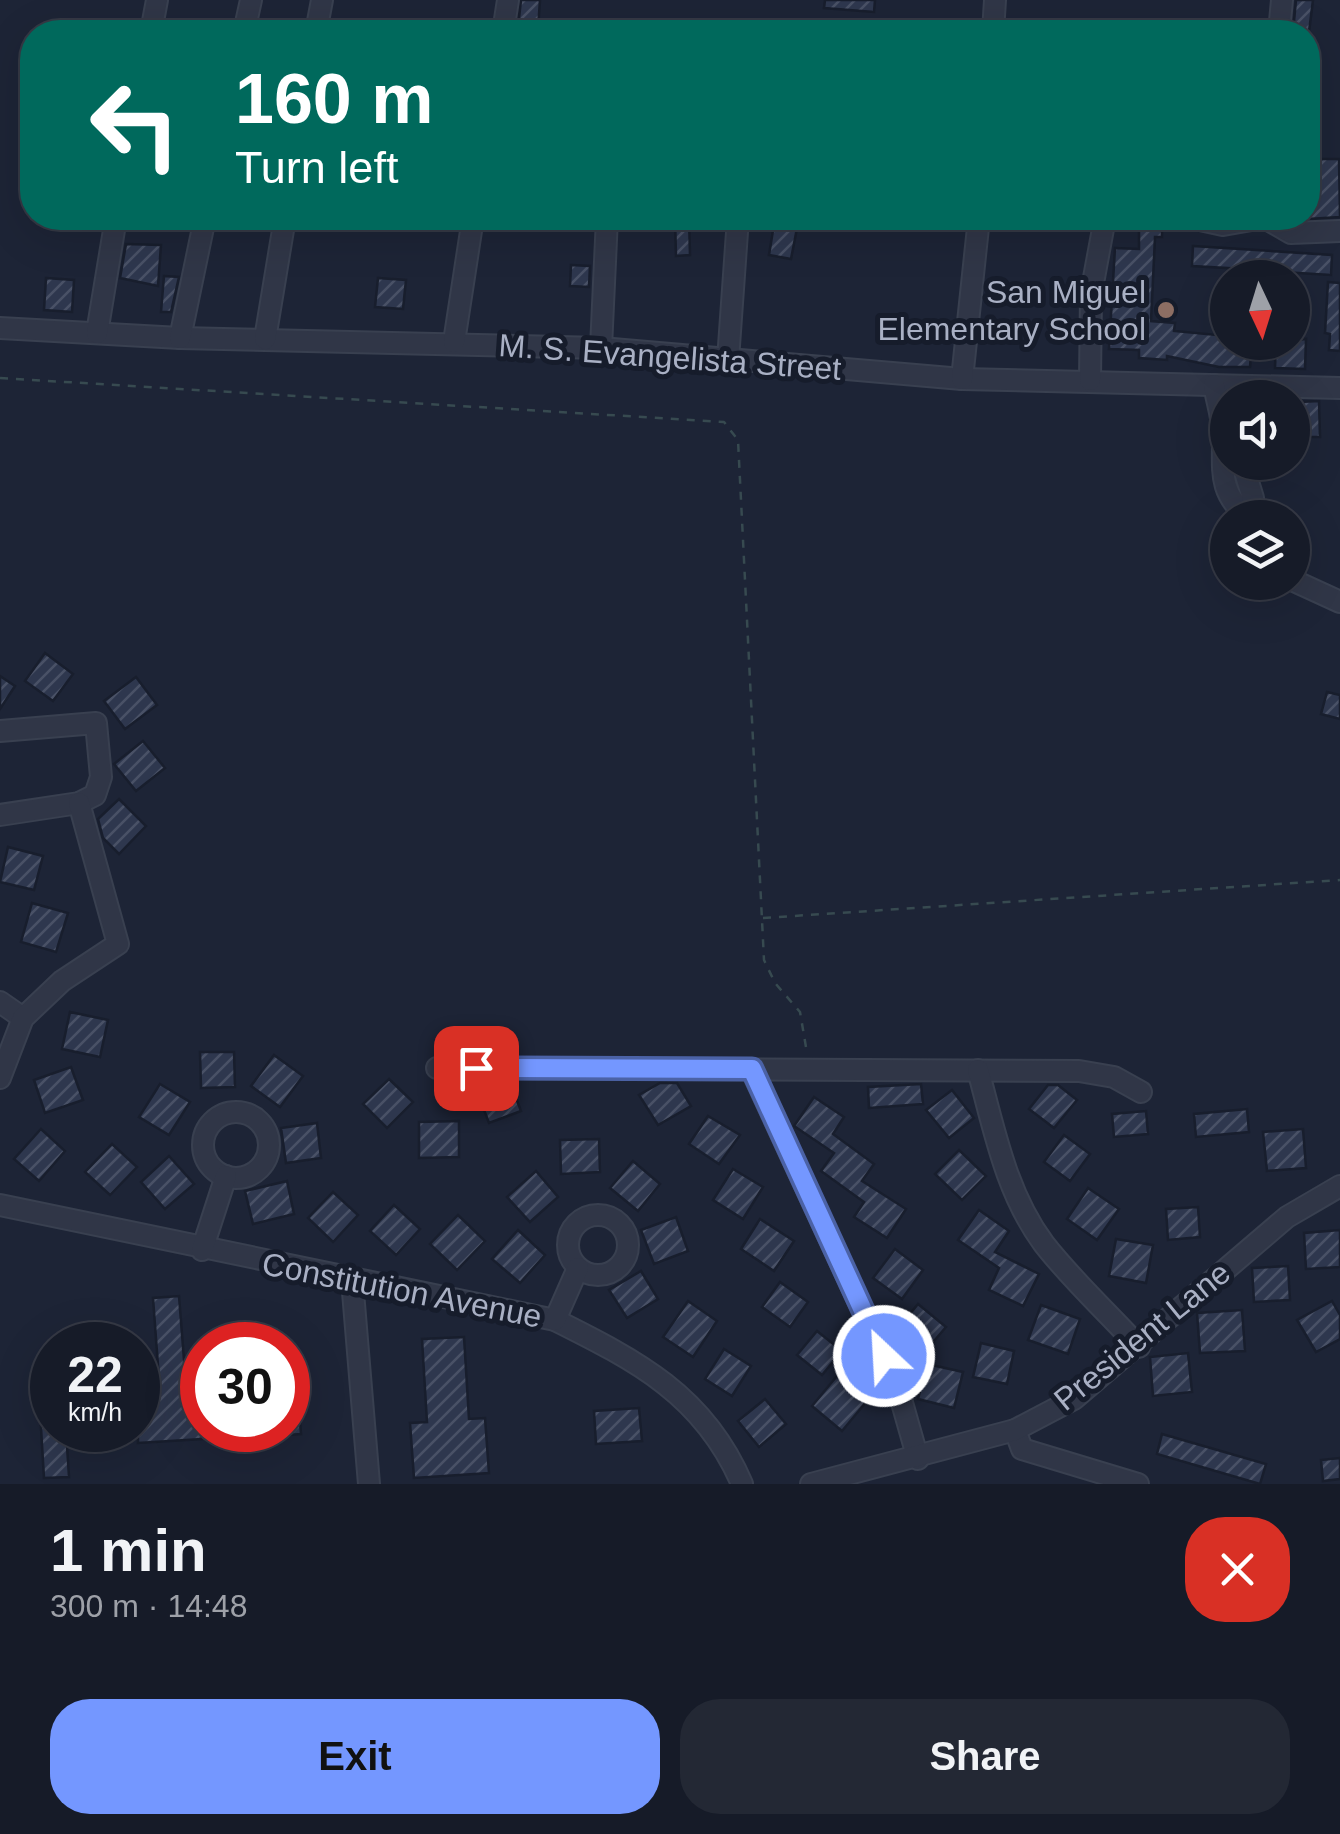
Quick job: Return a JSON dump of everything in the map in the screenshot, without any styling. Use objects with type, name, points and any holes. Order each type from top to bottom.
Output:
[{"type":"street","points":[[97,333],[114,230]]},
{"type":"street","points":[[180,338],[202,230]]},
{"type":"street","points":[[266,339],[283,230]]},
{"type":"street","points":[[454,342],[472,230]]},
{"type":"street","points":[[602,348],[606,230]]},
{"type":"street","points":[[728,360],[737,230]]},
{"type":"street","points":[[962,379],[978,230]]},
{"type":"street","points":[[1090,380],[1091,294],[1103,230]]},
{"type":"street","points":[[1287,230],[1340,231]]},
{"type":"street","name":"M. S. Evangelista Street","points":[[0,328],[180,338],[602,348],[962,379],[1210,385]]},
{"type":"street","name":"M. S. Evangelista Street","points":[[1310,387],[1340,388]]},
{"type":"street","points":[[1310,588],[1340,602]]},
{"type":"street","points":[[0,731],[96,722],[101,777],[95,795],[79,803],[0,815]]},
{"type":"street","points":[[0,1078],[24,1018],[62,981],[118,944],[79,803]]},
{"type":"street","points":[[0,1002],[24,1018]]},
{"type":"street","points":[[436,1068],[1079,1071],[1114,1076],[1141,1092]]},
{"type":"street","points":[[752,1069],[896,1384],[918,1460]]},
{"type":"street","points":[[978,1070],[1020,1205],[1044,1244],[1139,1347]]},
{"type":"street","points":[[202,1250],[226,1176]]},
{"type":"street","name":"President Lane","points":[[812,1484],[918,1460],[1015,1430],[1074,1399],[1286,1217],[1340,1186]]},
{"type":"street","name":"Constitution Avenue","points":[[0,1206],[555,1320],[639,1362],[690,1406],[722,1443],[742,1484]]},
{"type":"street","points":[[555,1320],[578,1268]]},
{"type":"street","points":[[352,1280],[369,1484]]},
{"type":"street","points":[[1015,1430],[1022,1449],[1138,1484]]},
{"type":"path","points":[[0,378],[724,422],[738,440],[764,960],[775,984],[800,1012],[809,1069]]},
{"type":"path","points":[[762,918],[1340,880]]},
{"type":"building","points":[[521,0],[540,0],[539,20],[519,20]]},
{"type":"building","points":[[825,0],[875,0],[874,12],[824,8]]},
{"type":"building","points":[[1296,0],[1313,0],[1310,20],[1294,20]]},
{"type":"building","points":[[1320,159],[1339,159],[1340,217],[1320,218]]},
{"type":"building","points":[[675,230],[689,230],[690,255],[676,256]]},
{"type":"building","points":[[773,230],[797,230],[791,259],[769,255]]},
{"type":"building","points":[[1139,230],[1162,230],[1162,237],[1155,237],[1151,321],[1175,323],[1174,331],[1210,334],[1210,360],[1251,360],[1250,367],[1219,367],[1167,356],[1167,360],[1139,358],[1139,350],[1109,349],[1115,248],[1139,249]]},
{"type":"building","points":[[126,244],[161,245],[158,286],[120,278]]},
{"type":"building","points":[[1193,246],[1332,255],[1331,275],[1310,274],[1310,260],[1210,260],[1210,267],[1192,266]]},
{"type":"building","points":[[571,265],[590,266],[589,287],[570,286]]},
{"type":"building","points":[[164,276],[179,277],[171,312],[161,312]]},
{"type":"building","points":[[46,278],[74,280],[72,312],[44,310]]},
{"type":"building","points":[[378,278],[406,280],[403,309],[375,307]]},
{"type":"building","points":[[1328,282],[1340,283],[1340,351],[1329,350],[1330,334],[1325,333]]},
{"type":"building","points":[[1275,360],[1305,360],[1305,369],[1275,368]]},
{"type":"building","points":[[1310,401],[1319,401],[1320,437],[1310,437]]},
{"type":"building","points":[[45,653],[73,674],[53,701],[25,681]]},
{"type":"building","points":[[0,676],[15,686],[0,709]]},
{"type":"building","points":[[136,677],[157,705],[125,729],[104,701]]},
{"type":"building","points":[[1327,692],[1340,695],[1340,719],[1321,714]]},
{"type":"building","points":[[143,741],[165,768],[136,791],[114,764]]},
{"type":"building","points":[[119,799],[146,826],[119,854],[103,838],[98,819]]},
{"type":"building","points":[[8,847],[43,856],[34,890],[0,882]]},
{"type":"building","points":[[32,903],[68,913],[56,952],[21,942]]},
{"type":"building","points":[[70,1012],[108,1020],[100,1057],[62,1049]]},
{"type":"building","points":[[200,1052],[234,1052],[235,1087],[201,1088]]},
{"type":"building","points":[[274,1055],[303,1076],[280,1107],[251,1086]]},
{"type":"building","points":[[71,1067],[83,1100],[45,1113],[34,1080]]},
{"type":"building","points":[[389,1079],[413,1102],[387,1128],[363,1104]]},
{"type":"building","points":[[495,1082],[510,1082],[521,1111],[489,1123],[476,1089]]},
{"type":"building","points":[[660,1083],[677,1083],[691,1106],[658,1125],[639,1095]]},
{"type":"building","points":[[160,1084],[190,1102],[169,1135],[139,1117]]},
{"type":"building","points":[[921,1084],[923,1104],[869,1108],[868,1087]]},
{"type":"building","points":[[1048,1085],[1058,1085],[1077,1100],[1054,1128],[1029,1109]]},
{"type":"building","points":[[952,1090],[974,1118],[949,1138],[926,1110]]},
{"type":"building","points":[[814,1097],[844,1117],[833,1134],[874,1164],[862,1181],[906,1209],[887,1238],[854,1217],[864,1202],[821,1171],[834,1153],[794,1126]]},
{"type":"building","points":[[1247,1109],[1249,1132],[1196,1137],[1194,1114]]},
{"type":"building","points":[[1146,1111],[1148,1134],[1114,1137],[1112,1114]]},
{"type":"building","points":[[708,1116],[740,1135],[719,1164],[689,1144]]},
{"type":"building","points":[[459,1121],[459,1157],[419,1158],[419,1122]]},
{"type":"building","points":[[317,1123],[321,1158],[286,1163],[281,1128]]},
{"type":"building","points":[[41,1129],[65,1151],[39,1181],[14,1159]]},
{"type":"building","points":[[1303,1129],[1306,1168],[1267,1171],[1263,1132]]},
{"type":"building","points":[[1064,1135],[1090,1154],[1070,1181],[1044,1162]]},
{"type":"building","points":[[599,1139],[600,1172],[561,1174],[560,1140]]},
{"type":"building","points":[[112,1144],[137,1167],[110,1195],[85,1172]]},
{"type":"building","points":[[959,1150],[986,1176],[962,1200],[935,1174]]},
{"type":"building","points":[[169,1156],[194,1184],[165,1209],[141,1182]]},
{"type":"building","points":[[633,1161],[660,1184],[638,1211],[610,1188]]},
{"type":"building","points":[[733,1169],[763,1187],[743,1219],[713,1200]]},
{"type":"building","points":[[536,1171],[558,1197],[530,1222],[507,1197]]},
{"type":"building","points":[[287,1181],[294,1214],[253,1224],[245,1191]]},
{"type":"building","points":[[1088,1188],[1119,1209],[1097,1240],[1067,1219]]},
{"type":"building","points":[[333,1192],[358,1215],[333,1242],[308,1218]]},
{"type":"building","points":[[394,1205],[420,1229],[396,1255],[370,1231]]},
{"type":"building","points":[[1198,1207],[1200,1237],[1168,1240],[1166,1209]]},
{"type":"building","points":[[979,1210],[1009,1231],[995,1252],[1039,1274],[1023,1306],[989,1290],[999,1268],[958,1240]]},
{"type":"building","points":[[458,1215],[485,1241],[457,1270],[430,1244]]},
{"type":"building","points":[[676,1217],[688,1251],[654,1264],[641,1230]]},
{"type":"building","points":[[760,1219],[794,1241],[774,1271],[741,1249]]},
{"type":"building","points":[[518,1230],[545,1255],[520,1283],[492,1259]]},
{"type":"building","points":[[1340,1230],[1340,1267],[1306,1269],[1304,1233]]},
{"type":"building","points":[[1116,1239],[1153,1245],[1146,1283],[1109,1276]]},
{"type":"building","points":[[895,1249],[923,1270],[902,1299],[873,1278]]},
{"type":"building","points":[[1288,1266],[1290,1300],[1254,1302],[1252,1268]]},
{"type":"building","points":[[641,1271],[658,1299],[627,1318],[609,1290]]},
{"type":"building","points":[[780,1282],[808,1302],[790,1327],[762,1307]]},
{"type":"building","points":[[179,1296],[180,1440],[160,1442],[160,1322],[155,1322],[153,1298]]},
{"type":"building","points":[[688,1301],[717,1321],[693,1357],[663,1337]]},
{"type":"building","points":[[1332,1301],[1340,1315],[1340,1339],[1316,1352],[1297,1320]]},
{"type":"building","points":[[918,1304],[946,1327],[923,1354],[896,1331]]},
{"type":"building","points":[[1041,1305],[1080,1319],[1068,1354],[1028,1340]]},
{"type":"building","points":[[1242,1310],[1245,1351],[1200,1353],[1197,1313]]},
{"type":"building","points":[[817,1331],[842,1351],[822,1375],[797,1355]]},
{"type":"building","points":[[464,1337],[469,1419],[485,1418],[489,1473],[414,1478],[410,1423],[427,1422],[422,1339]]},
{"type":"building","points":[[981,1343],[1014,1351],[1007,1384],[973,1377]]},
{"type":"building","points":[[724,1349],[751,1366],[732,1396],[705,1379]]},
{"type":"building","points":[[1188,1353],[1192,1392],[1153,1396],[1150,1357]]},
{"type":"building","points":[[927,1364],[963,1372],[954,1408],[918,1399]]},
{"type":"building","points":[[837,1376],[867,1401],[842,1431],[812,1406]]},
{"type":"building","points":[[765,1399],[786,1424],[759,1447],[738,1421]]},
{"type":"building","points":[[639,1408],[642,1441],[596,1444],[594,1411]]},
{"type":"building","points":[[1162,1434],[1266,1464],[1260,1484],[1157,1454]]},
{"type":"building","points":[[42,1452],[67,1452],[69,1477],[44,1478]]},
{"type":"building","points":[[1340,1458],[1340,1479],[1323,1481],[1321,1460]]},
{"type":"place","name":"San Miguel Elementary School","points":[[1166,310]]},
{"type":"route","points":[[476,1068],[752,1069],[884,1356]]}]
